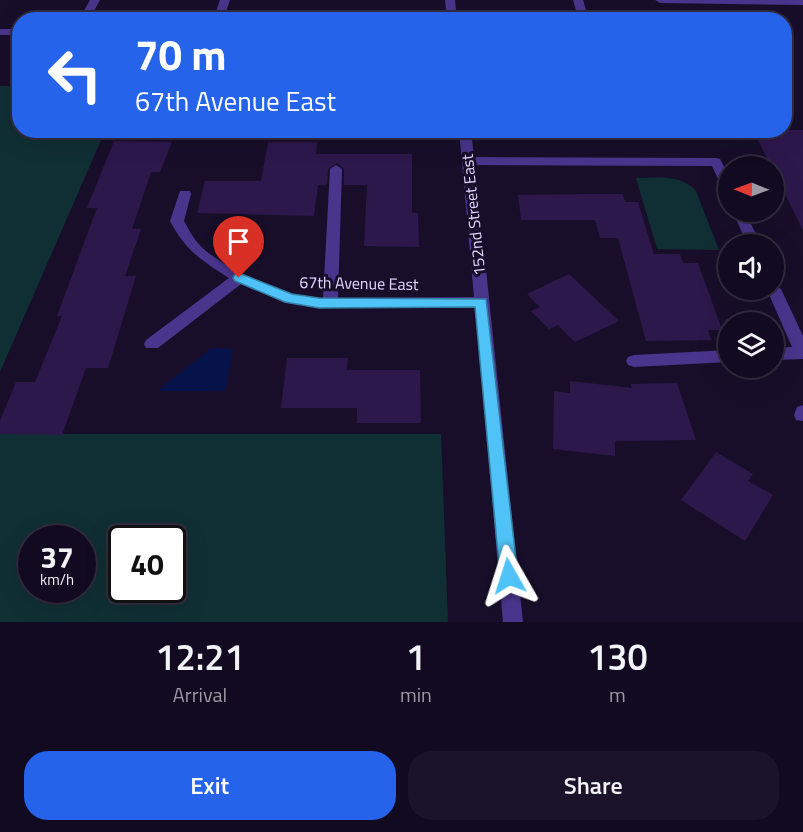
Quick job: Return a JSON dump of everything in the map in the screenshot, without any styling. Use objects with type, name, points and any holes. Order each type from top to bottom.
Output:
[{"type":"street","points":[[660,0],[803,2]]},
{"type":"street","name":"152nd Street East","points":[[466,138],[513,622]]},
{"type":"street","points":[[468,161],[716,162],[718,166]]},
{"type":"street","points":[[330,302],[336,169]]},
{"type":"street","name":"67th Avenue East","points":[[185,194],[177,221],[187,240],[201,254],[239,278],[290,299],[330,302],[482,302]]},
{"type":"street","points":[[152,344],[239,278]]},
{"type":"street","points":[[779,300],[803,353],[784,354]]},
{"type":"street","points":[[634,361],[718,357]]},
{"type":"green space","points":[[0,86],[12,86],[12,138],[102,138],[0,372]]},
{"type":"green space","points":[[636,178],[676,179],[696,191],[718,247],[718,250],[657,249]]},
{"type":"green space","points":[[0,434],[441,434],[448,622],[0,622]]},
{"type":"shaded area","points":[[212,348],[233,349],[226,388],[222,391],[157,391]]},
{"type":"building","points":[[792,130],[803,130],[803,230],[784,192],[784,156],[766,156],[757,138],[792,138]]},
{"type":"building","points":[[114,141],[172,142],[160,172],[151,172],[132,229],[141,229],[125,276],[136,276],[108,368],[86,368],[62,435],[0,434],[0,421],[16,382],[35,382],[62,316],[57,316],[97,208],[87,208]]},
{"type":"building","points":[[268,142],[317,142],[316,154],[412,154],[412,213],[418,213],[419,247],[364,246],[367,185],[344,185],[344,169],[337,163],[328,169],[327,185],[318,185],[314,216],[197,213],[205,181],[261,181]]},
{"type":"building","points":[[623,194],[625,202],[638,202],[654,254],[680,254],[683,263],[698,263],[718,319],[718,330],[708,330],[711,340],[646,341],[618,238],[600,238],[595,220],[521,220],[518,195]]},
{"type":"building","points":[[569,274],[619,321],[575,342],[558,325],[549,329],[531,311],[540,307],[527,294]]},
{"type":"building","points":[[287,358],[348,358],[347,370],[420,370],[421,423],[357,423],[357,408],[281,408]]},
{"type":"building","points":[[570,381],[632,388],[631,384],[677,383],[696,440],[615,441],[615,456],[553,449],[554,391],[570,393]]},
{"type":"building","points":[[716,452],[753,474],[748,481],[773,495],[745,541],[681,500]]},
{"type":"route","points":[[239,278],[290,299],[319,303],[482,302],[509,576]]}]
